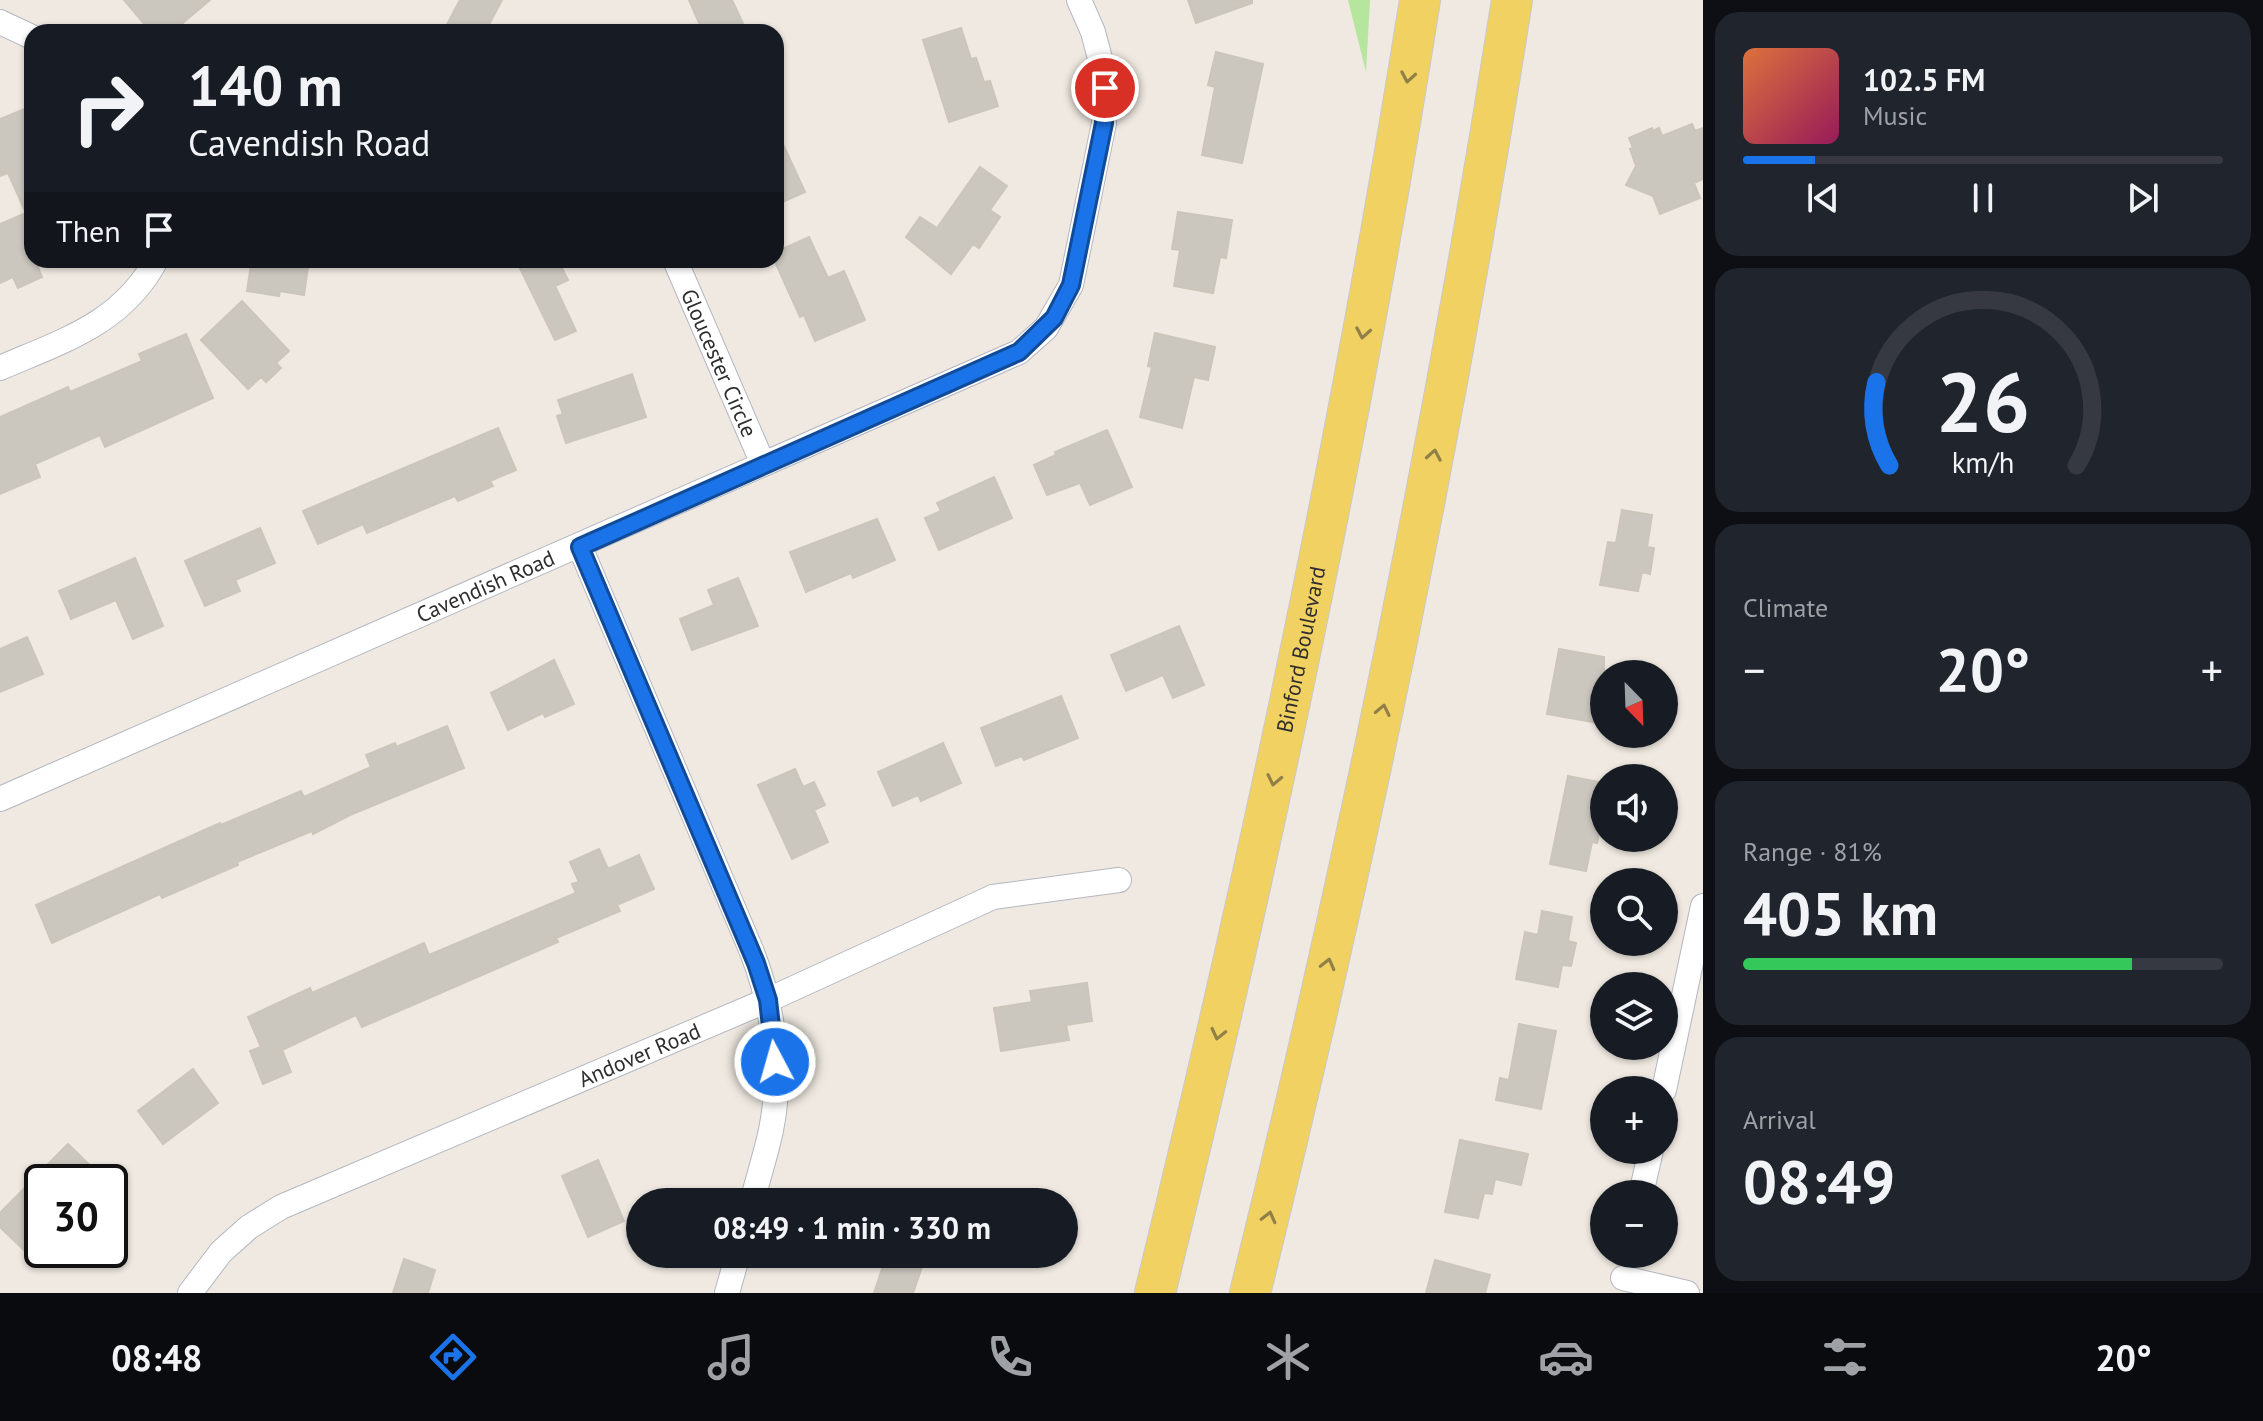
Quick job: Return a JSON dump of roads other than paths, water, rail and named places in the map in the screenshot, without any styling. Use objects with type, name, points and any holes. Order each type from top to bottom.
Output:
[{"type":"main road","name":"Binford Boulevard","points":[[1155,1293],[1224,1008],[1311,606],[1382,230],[1420,0]]},
{"type":"main road","points":[[1250,1293],[1345,892],[1406,604],[1470,260],[1512,0]]},
{"type":"street","name":"Cavendish Road","points":[[0,799],[1008,359],[1054,318],[1075,273],[1104,123],[1105,88],[1100,54],[1079,0]]},
{"type":"street","points":[[0,22],[24,33]]},
{"type":"street","points":[[0,368],[104,321],[139,289],[151,268]]},
{"type":"street","name":"Gloucester Circle","points":[[678,268],[763,464]]},
{"type":"street","points":[[580,547],[752,952],[768,1000],[775,1062],[774,1110],[755,1188]]},
{"type":"street","name":"Andover Road","points":[[190,1293],[221,1252],[249,1227],[281,1207],[768,1000],[993,897],[1119,880]]},
{"type":"street","points":[[1667,1076],[1703,906]]},
{"type":"street","points":[[727,1293],[734,1268]]},
{"type":"street","points":[[1624,1275],[1687,1293]]}]
